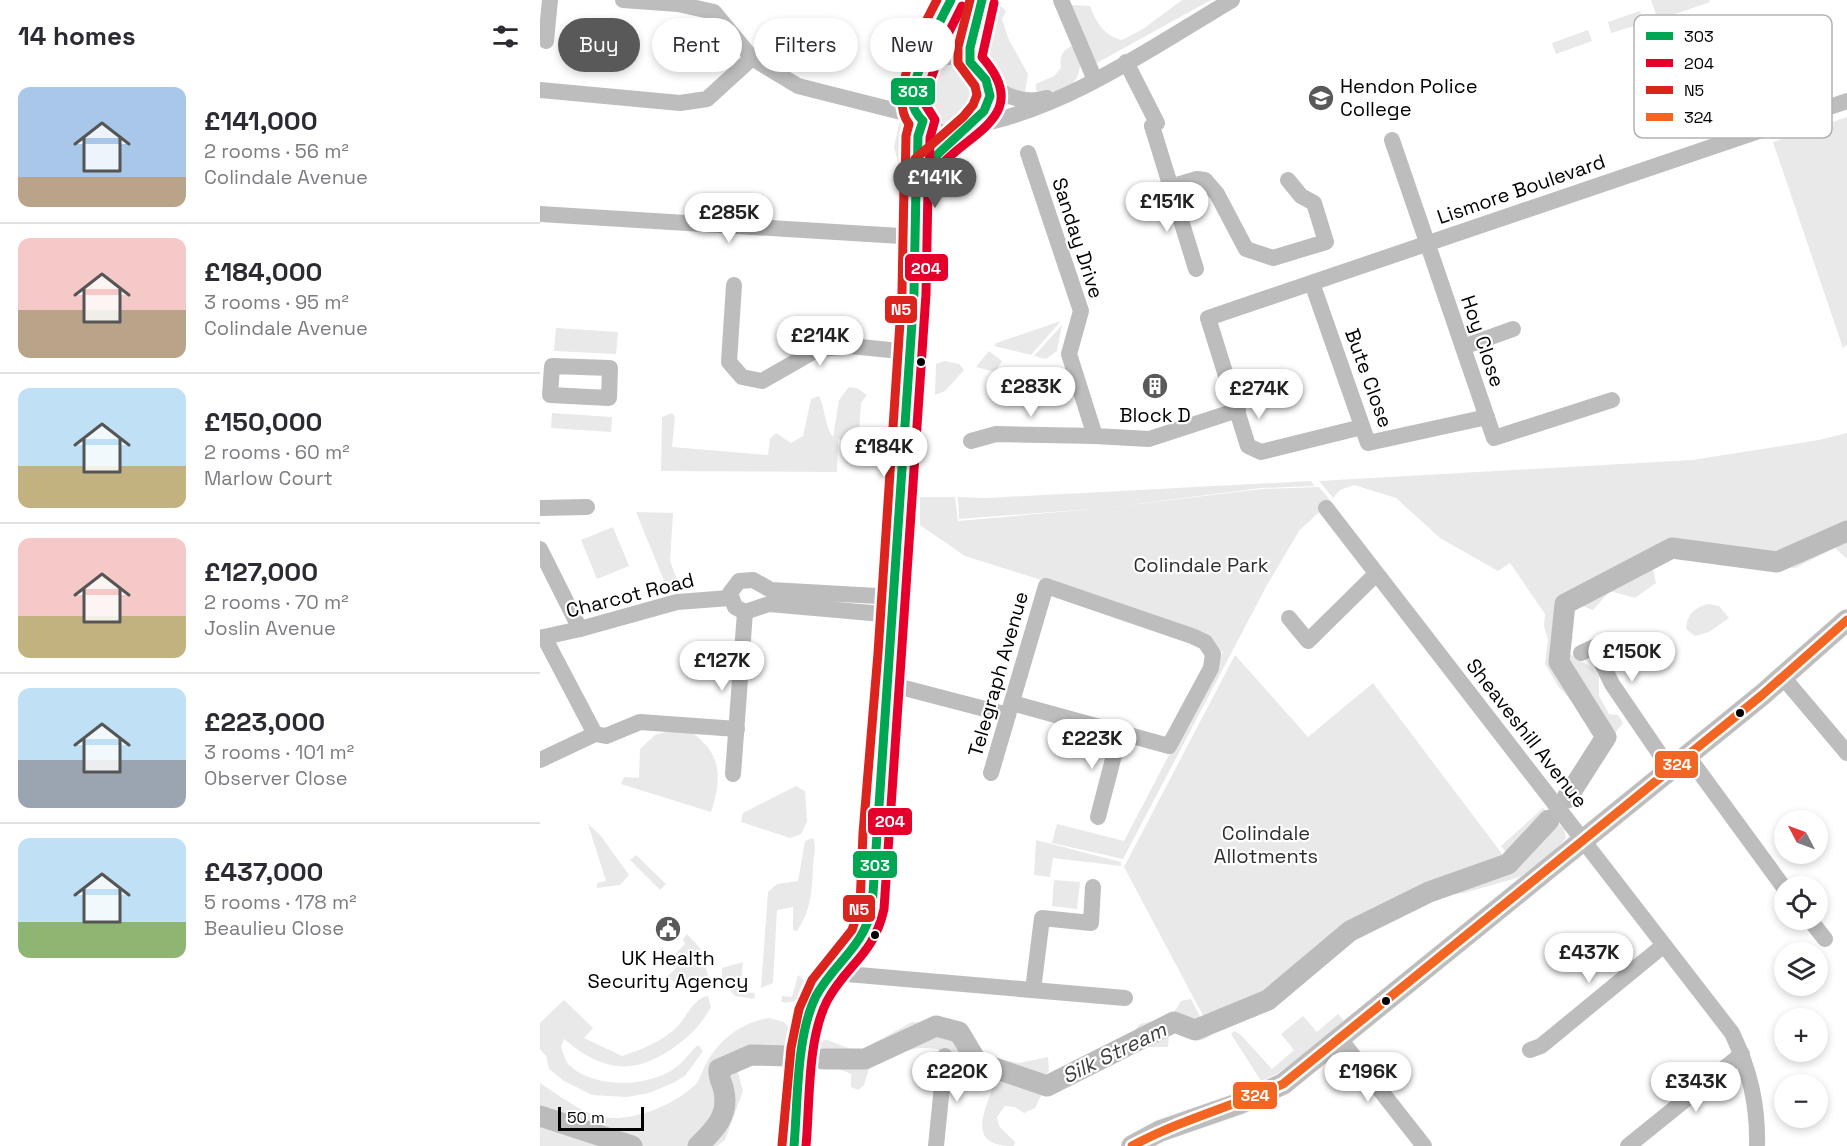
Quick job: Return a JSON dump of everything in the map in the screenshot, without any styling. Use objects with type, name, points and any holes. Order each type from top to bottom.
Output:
[{"type":"main road","points":[[1132,1146],[1179,1124],[1275,1089],[1340,1039],[1670,769],[1847,620]]},
{"type":"street","points":[[546,40],[550,0]]},
{"type":"street","points":[[623,0],[678,4],[714,12],[752,58],[798,86],[920,118],[936,129],[950,133],[1000,121],[1040,107],[1095,80],[1232,0]]},
{"type":"street","points":[[941,18],[951,0]]},
{"type":"street","points":[[970,62],[970,48],[982,0]]},
{"type":"street","points":[[1061,0],[1095,80]]},
{"type":"street","points":[[955,57],[970,62],[997,91],[1016,99],[1041,100],[1063,94]]},
{"type":"street","points":[[540,90],[678,104],[707,99],[752,58]]},
{"type":"street","points":[[1126,62],[1157,123],[1152,126],[1196,269]]},
{"type":"street","points":[[794,1146],[808,1015],[817,994],[860,945],[872,910],[874,846],[894,615],[895,563],[917,237],[920,118],[911,93],[920,72]]},
{"type":"street","points":[[917,182],[925,164],[983,115],[987,104],[985,80]]},
{"type":"street","points":[[875,105],[911,93]]},
{"type":"street","name":"Lismore Boulevard","points":[[1832,106],[1847,101]]},
{"type":"street","name":"Lismore Boulevard","points":[[1238,410],[1208,318],[1738,138]]},
{"type":"street","name":"Hoy Close","points":[[1392,140],[1494,438],[1612,400]]},
{"type":"street","name":"Sanday Drive","points":[[1028,153],[1081,311],[1069,354],[1095,436]]},
{"type":"street","points":[[1170,187],[1197,179],[1205,180],[1217,194],[1246,249],[1274,258],[1326,242],[1314,203],[1301,196],[1288,180]]},
{"type":"street","points":[[540,214],[917,237]]},
{"type":"street","name":"Bute Close","points":[[1312,283],[1368,443],[1487,417]]},
{"type":"street","points":[[734,285],[729,362],[742,377],[762,381],[818,349],[850,346],[910,352]]},
{"type":"street","points":[[1463,347],[1513,330]]},
{"type":"street","points":[[971,441],[996,434],[1149,439],[1238,410],[1248,446],[1261,452],[1362,427]]},
{"type":"street","points":[[540,508],[587,507]]},
{"type":"street","name":"Sheaveshill Avenue","points":[[1326,508],[1732,1033],[1742,1054],[1755,1098],[1757,1146]]},
{"type":"street","points":[[540,549],[580,629]]},
{"type":"street","points":[[1289,618],[1308,641],[1376,574]]},
{"type":"street","points":[[894,615],[769,604],[752,609],[735,608],[730,598],[732,588],[739,581],[748,579],[771,590],[895,597]]},
{"type":"street","points":[[733,774],[752,609],[763,596],[760,586]]},
{"type":"street","name":"Telegraph Avenue","points":[[991,774],[1046,586],[1111,606],[1205,642],[1213,654],[1211,669],[1169,746],[1120,732]]},
{"type":"street","name":"Charcot Road","points":[[542,637],[677,602],[730,598]]},
{"type":"street","points":[[542,637],[595,734]]},
{"type":"street","points":[[1581,653],[1594,647],[1612,684],[1670,769]]},
{"type":"street","points":[[1782,676],[1847,753]]},
{"type":"street","points":[[889,684],[1120,732],[1098,817]]},
{"type":"street","points":[[540,760],[595,734],[606,736],[640,722],[737,729]]},
{"type":"street","points":[[1687,755],[1775,876]]},
{"type":"street","points":[[1033,990],[1042,918],[1091,923],[1093,887]]},
{"type":"street","points":[[1818,930],[1825,939]]},
{"type":"street","points":[[1530,1050],[1541,1046],[1664,945]]},
{"type":"street","points":[[835,973],[1125,998]]},
{"type":"street","points":[[1340,1039],[1424,1146]]},
{"type":"street","points":[[1628,1146],[1742,1054]]},
{"type":"street","points":[[936,1146],[945,1056]]},
{"type":"green space","points":[[957,0],[974,0],[959,48],[955,48],[955,18],[948,18]]},
{"type":"green space","points":[[991,0],[995,0],[1006,11],[1002,19],[1009,40],[1028,74],[1025,92],[1005,88],[991,78],[973,44]]},
{"type":"green space","points":[[1182,0],[1211,0],[1095,64],[1069,7],[1073,5],[1090,6],[1102,28],[1110,35],[1122,40],[1143,29]]},
{"type":"green space","points":[[1651,0],[1709,0],[1710,2],[1672,15],[1656,15]]},
{"type":"green space","points":[[1640,11],[1641,15],[1634,15],[1634,26],[1611,33],[1608,22]]},
{"type":"green space","points":[[1588,30],[1592,41],[1556,54],[1552,43]]},
{"type":"green space","points":[[1071,46],[1079,51],[1080,62],[1077,78],[1067,87],[1041,94],[1036,90],[1036,84],[1054,76],[1061,68],[1063,52]]},
{"type":"green space","points":[[955,65],[972,73],[980,89],[980,101],[972,117],[967,121],[950,126],[933,121],[928,117],[924,112],[919,95],[924,78],[928,73],[955,72]]},
{"type":"green space","points":[[901,116],[913,123],[914,174],[905,176],[900,170],[894,147]]},
{"type":"green space","points":[[1847,117],[1847,345],[1843,348],[1773,142],[1785,138],[1832,138],[1832,122]]},
{"type":"green space","points":[[1061,321],[1031,355],[994,346],[996,343]]},
{"type":"green space","points":[[1062,325],[1057,351],[1046,359],[1034,356]]},
{"type":"green space","points":[[556,328],[618,332],[616,354],[554,351]]},
{"type":"green space","points":[[989,351],[1002,361],[995,372],[976,367]]},
{"type":"green space","points":[[945,361],[959,364],[964,370],[945,391],[935,395],[936,364]]},
{"type":"green space","points":[[849,387],[857,388],[867,395],[861,403],[859,433],[843,440],[838,439],[837,472],[661,471],[662,417],[672,413],[675,417],[672,447],[768,455],[770,439],[776,433],[791,443],[803,436],[811,399],[819,396],[828,428],[833,437],[839,400]]},
{"type":"green space","points":[[552,413],[612,417],[611,432],[551,428]]},
{"type":"green space","points":[[1847,433],[1847,559],[1835,548],[1795,568],[1667,554],[1652,564],[1656,583],[1635,598],[1610,591],[1593,610],[1578,604],[1566,620],[1573,638],[1567,644],[1570,654],[1591,667],[1599,676],[1599,696],[1609,714],[1618,715],[1623,723],[1611,738],[1605,756],[1601,734],[1558,686],[1545,664],[1548,640],[1544,626],[1545,614],[1510,563],[1498,571],[1440,538],[1396,498],[1354,485],[1340,490],[1333,498],[1319,481],[1692,460],[1819,440]]},
{"type":"green space","name":"Colindale Park","points":[[1311,481],[1314,486],[1261,488],[1114,507],[1261,489],[1319,487],[1331,501],[1299,531],[1267,585],[1123,859],[1052,843],[1057,824],[1124,841],[1223,652],[1200,637],[1098,598],[965,556],[920,525],[920,497],[955,497],[958,521],[1093,509],[959,519],[958,497],[985,498]]},
{"type":"green space","points":[[636,512],[673,513],[670,561],[678,582],[665,583]]},
{"type":"green space","points":[[613,527],[629,566],[597,579],[581,540]]},
{"type":"green space","points":[[1708,604],[1719,606],[1729,618],[1709,632],[1695,636],[1686,629],[1688,619],[1699,607]]},
{"type":"green space","name":"Colindale Allotments","points":[[1235,655],[1308,737],[1373,683],[1506,859],[1372,908],[1267,996],[1207,1023],[1124,867]]},
{"type":"green space","points":[[682,727],[704,743],[716,762],[717,785],[711,812],[621,784],[624,777],[639,778],[640,749],[655,735]]},
{"type":"green space","points":[[796,786],[805,791],[807,822],[801,834],[790,838],[741,822],[743,813]]},
{"type":"green space","points":[[1543,808],[1564,829],[1566,838],[1556,849],[1520,877],[1464,893],[1429,897],[1396,911],[1355,934],[1327,956],[1276,1004],[1245,1016],[1225,1029],[1219,1024],[1219,1018],[1268,997],[1375,910],[1508,861],[1510,857],[1501,846]]},
{"type":"green space","points":[[588,824],[601,836],[629,875],[620,885],[597,888],[597,883],[606,881]]},
{"type":"green space","points":[[813,838],[815,849],[808,908],[797,931],[793,930],[793,907],[777,910],[773,983],[761,988],[768,892],[777,884],[798,881],[805,841]]},
{"type":"green space","points":[[1036,840],[1121,862],[1121,866],[1053,858],[1050,877],[1034,875]]},
{"type":"green space","points":[[636,855],[666,884],[660,890],[630,860]]},
{"type":"green space","points":[[1054,880],[1080,882],[1077,909],[1052,906]]},
{"type":"green space","points":[[687,934],[700,948],[709,979],[696,980],[688,986],[678,985],[667,977],[677,967],[669,960],[685,944],[683,939]]},
{"type":"green space","points":[[743,962],[740,992],[755,993],[754,999],[735,996],[722,981],[722,968]]},
{"type":"green space","points":[[798,975],[811,986],[799,999],[781,1002],[782,996],[792,997]]},
{"type":"green space","points":[[708,996],[711,1007],[695,1030],[673,1048],[643,1063],[617,1066],[604,1063],[591,1058],[564,1039],[561,1047],[568,1064],[591,1078],[620,1083],[663,1075],[678,1066],[698,1045],[703,1051],[685,1076],[649,1093],[627,1097],[592,1095],[564,1081],[549,1069],[546,1056],[540,1049],[540,1023],[564,1000],[593,1028],[584,1038],[622,1056],[659,1041],[678,1026],[699,1000]]},
{"type":"green space","points":[[1191,999],[1210,1036],[1197,1040],[1179,1029],[1169,1035],[1168,1047],[1144,1047],[1109,1067],[1093,1065],[1043,1092],[1035,1108],[1024,1113],[1015,1107],[1005,1106],[997,1117],[999,1126],[1015,1142],[1014,1146],[989,1140],[984,1134],[983,1116],[999,1059],[1019,1063],[1048,1057],[1049,1071],[1045,1075],[1058,1075],[1131,1034],[1140,1024],[1171,1017],[1181,1001]]},
{"type":"green space","points":[[1338,1014],[1345,1022],[1277,1074],[1261,1081],[1231,1034],[1234,1031],[1240,1034],[1272,1069],[1294,1050],[1281,1034],[1303,1016],[1317,1032]]},
{"type":"green space","points":[[769,1018],[784,1022],[791,1030],[789,1052],[746,1052],[734,1058],[743,1091],[725,1140],[717,1146],[540,1146],[540,1083],[593,1114],[620,1118],[654,1110],[677,1099],[697,1083],[712,1054],[725,1039],[750,1023]]},
{"type":"green space","points":[[912,1022],[944,1024],[959,1041],[960,1051],[955,1056],[944,1051],[923,1048],[891,1055],[870,1066],[864,1085],[858,1090],[851,1087],[851,1074],[832,1068],[811,1069],[815,1042],[827,1040],[851,1049],[861,1050]]},
{"type":"waterway","name":"Silk Stream","points":[[1567,798],[1606,737],[1559,662],[1565,604],[1672,548],[1777,562],[1847,531]]},
{"type":"waterway","name":"Silk Stream","points":[[823,1059],[865,1059],[936,1026],[959,1032],[977,1062],[1047,1086],[1174,1022],[1195,1030],[1268,1000],[1350,931],[1429,892],[1508,864],[1549,820]]},
{"type":"waterway","name":"Silk Stream","points":[[698,1146],[715,1128],[724,1108],[724,1092],[719,1069],[751,1055],[789,1056]]},
{"type":"waterway","name":"Silk Stream","points":[[540,1116],[632,1146]]},
{"type":"transit line","name":"N5","points":[[905,187],[906,136],[909,124],[903,112],[904,80],[923,27],[937,0]]},
{"type":"transit line","name":"303","points":[[917,187],[918,136],[923,121],[913,107],[913,91],[927,50],[951,0]]},
{"type":"transit line","name":"N5","points":[[782,1145],[791,1048],[799,1009],[812,980],[852,930],[860,906],[863,833],[878,653],[902,292],[904,185],[915,159],[963,117],[973,105],[977,95],[975,86],[958,63],[958,47],[970,0]]},
{"type":"transit line","name":"303","points":[[794,1146],[801,1049],[809,1012],[823,984],[862,934],[872,908],[914,293],[916,187],[925,166],[984,111],[990,96],[986,80],[970,62],[970,48],[982,0]]},
{"type":"transit line","name":"204","points":[[806,1146],[810,1072],[821,1017],[834,989],[874,938],[884,909],[926,294],[928,188],[937,171],[950,156],[983,129],[995,115],[1001,99],[998,80],[982,57],[994,3]]},
{"type":"transit line","name":"204","points":[[929,187],[930,138],[935,120],[925,104],[925,96],[943,44],[962,6]]},
{"type":"transit line","name":"324","points":[[1132,1146],[1169,1128],[1283,1084],[1762,695],[1847,620]]},
{"type":"place","name":"Hendon Police College","points":[[1321,98]]},
{"type":"place","name":"Block D","points":[[1155,386]]},
{"type":"place","name":"UK Health Security Agency","points":[[668,929]]}]
